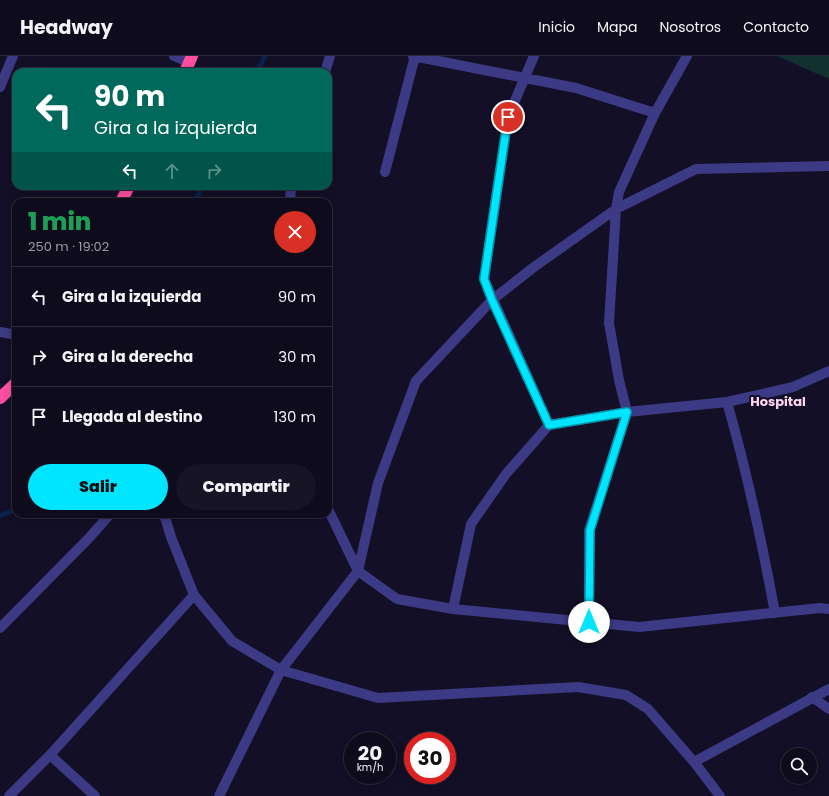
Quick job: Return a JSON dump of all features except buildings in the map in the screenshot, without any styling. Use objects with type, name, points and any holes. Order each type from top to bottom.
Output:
[{"type":"highway","points":[[0,398],[12,387]]},
{"type":"street","points":[[0,87],[13,56]]},
{"type":"street","points":[[174,56],[189,64]]},
{"type":"street","points":[[326,68],[330,56]]},
{"type":"street","points":[[385,172],[414,56],[576,88],[656,113]]},
{"type":"street","points":[[534,56],[523,78],[508,117],[484,279],[492,300],[549,425]]},
{"type":"street","points":[[589,622],[590,530],[627,412],[619,380],[609,323],[616,209],[620,192],[656,113],[687,56]]},
{"type":"street","points":[[219,796],[281,670],[358,571],[378,483],[416,381],[492,300],[534,267],[616,209],[696,169],[829,166]]},
{"type":"street","points":[[0,332],[12,335]]},
{"type":"street","points":[[453,609],[471,524],[506,474],[549,425],[627,412],[727,402],[793,387],[829,371]]},
{"type":"street","points":[[727,402],[744,462],[775,613]]},
{"type":"street","points":[[332,517],[358,571],[397,598],[453,609],[639,627],[820,608],[829,609]]},
{"type":"street","points":[[0,628],[90,537],[107,518]]},
{"type":"street","points":[[165,518],[171,537],[194,595],[232,641],[281,670],[378,698],[578,687],[626,695],[648,709],[694,762],[720,796]]},
{"type":"street","points":[[9,796],[50,755],[194,595]]},
{"type":"street","points":[[694,762],[829,689]]},
{"type":"street","points":[[812,697],[829,709]]},
{"type":"street","points":[[50,755],[96,796]]},
{"type":"green space","points":[[777,56],[829,56],[829,79]]},
{"type":"waterway","points":[[259,68],[265,56]]},
{"type":"waterway","points":[[197,198],[200,190]]},
{"type":"waterway","points":[[0,516],[12,511]]},
{"type":"district","name":"Hospital","points":[[778,401]]},
{"type":"route","points":[[508,117],[484,279],[492,300],[549,425],[627,412],[590,530],[589,622]]}]
